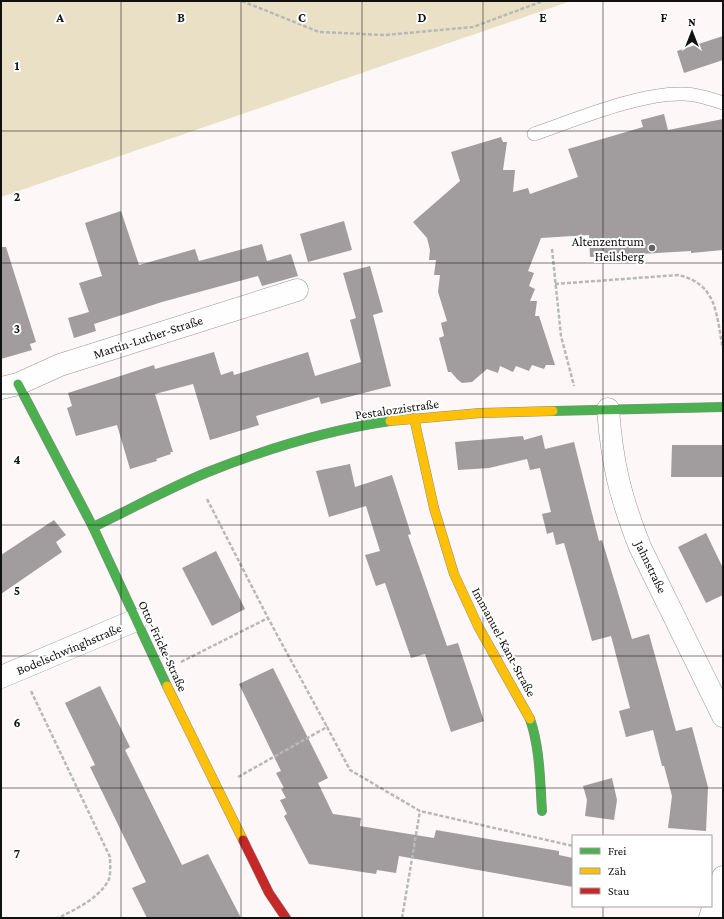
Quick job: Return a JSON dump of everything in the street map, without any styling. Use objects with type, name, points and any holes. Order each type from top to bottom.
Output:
[{"type":"street","name":"Martin-Luther-Straße","points":[[10,386],[60,365],[297,290]]},
{"type":"street","name":"Otto-Fricke-Straße","points":[[10,386],[93,527],[160,673],[219,788],[269,893],[286,918]]},
{"type":"street","name":"Pestalozzistraße","points":[[93,527],[196,478],[261,453],[324,434],[414,418],[480,413],[723,407]]},
{"type":"street","name":"Jahnstraße","points":[[608,409],[611,447],[615,472],[629,520],[640,547],[723,716]]},
{"type":"street","name":"Immanuel-Kant-Straße","points":[[414,418],[435,511],[452,568],[473,617],[528,713],[534,730],[542,811]]},
{"type":"street","name":"Bodelschwinghstraße","points":[[10,673],[136,620]]},
{"type":"street","points":[[710,918],[723,877]]},
{"type":"lane","points":[[534,134],[620,105],[657,97],[684,94],[723,103]]},
{"type":"path","points":[[242,1],[319,32],[385,35],[473,27],[543,1]]},
{"type":"path","points":[[552,249],[561,336],[580,410]]},
{"type":"path","points":[[555,284],[678,276],[688,278],[699,283],[708,291],[714,302],[723,349]]},
{"type":"path","points":[[196,478],[268,618],[350,770],[420,811],[572,846]]},
{"type":"path","points":[[160,673],[268,618]]},
{"type":"path","points":[[10,673],[110,857],[110,878],[101,890],[80,906],[58,918]]},
{"type":"path","points":[[219,788],[327,727]]},
{"type":"path","points":[[402,918],[420,811]]},
{"type":"shaded area","points":[[1,1],[571,1],[1,197]]},
{"type":"building","points":[[723,36],[723,60],[684,73],[677,51]]},
{"type":"building","name":"Altenzentrum Heilsberg","points":[[664,114],[668,130],[723,119],[723,250],[691,253],[691,251],[590,257],[589,235],[541,238],[528,271],[534,273],[529,286],[535,289],[530,301],[537,301],[535,316],[539,316],[555,365],[546,365],[544,369],[532,365],[529,371],[516,366],[513,372],[500,366],[498,373],[487,369],[472,382],[462,383],[451,372],[448,372],[439,338],[444,336],[441,323],[447,321],[438,292],[440,275],[434,275],[436,260],[429,260],[430,250],[427,238],[413,222],[460,181],[451,152],[501,137],[503,142],[507,142],[503,170],[515,170],[513,192],[528,188],[530,194],[578,177],[568,149],[643,127],[641,120]]},
{"type":"building","points":[[121,211],[139,265],[195,249],[199,261],[262,244],[267,261],[291,254],[298,276],[262,286],[258,276],[162,302],[94,324],[96,331],[74,338],[68,318],[89,312],[79,283],[102,276],[85,223]]},
{"type":"building","points":[[344,221],[352,250],[308,262],[300,234]]},
{"type":"building","points":[[1,247],[6,247],[36,342],[30,344],[32,350],[1,359]]},
{"type":"building","points":[[370,266],[383,312],[373,315],[391,386],[321,404],[319,397],[256,416],[259,425],[210,440],[193,384],[155,394],[173,452],[156,459],[157,461],[130,469],[117,425],[76,436],[67,408],[72,406],[68,393],[154,365],[155,369],[214,352],[221,375],[233,371],[234,375],[308,352],[315,376],[361,362],[350,320],[356,318],[343,273]]},
{"type":"building","points":[[542,435],[545,449],[574,442],[599,541],[602,540],[632,639],[649,634],[676,731],[692,727],[708,787],[706,831],[668,828],[672,796],[664,766],[662,766],[653,730],[626,737],[619,711],[630,708],[611,636],[592,641],[564,543],[556,545],[553,532],[547,534],[542,514],[551,512],[540,468],[530,470],[527,459],[489,468],[458,470],[455,442],[523,436],[524,440]]},
{"type":"building","points":[[672,445],[723,445],[723,477],[671,477]]},
{"type":"building","points":[[350,464],[355,487],[392,475],[411,534],[408,535],[447,646],[458,643],[484,721],[451,732],[425,654],[411,658],[385,583],[376,586],[365,555],[380,551],[366,506],[329,517],[316,471]]},
{"type":"building","points":[[54,520],[66,535],[56,542],[62,552],[1,594],[1,555]]},
{"type":"building","points":[[706,533],[723,568],[723,595],[706,603],[678,547]]},
{"type":"building","points":[[216,551],[245,609],[212,626],[182,568]]},
{"type":"building","points":[[273,668],[328,778],[318,783],[333,814],[361,818],[360,826],[434,838],[436,830],[559,851],[559,855],[572,858],[572,887],[399,856],[396,873],[377,870],[376,874],[309,864],[284,816],[287,814],[280,800],[286,798],[281,789],[284,788],[276,773],[281,771],[239,684]]},
{"type":"building","points":[[100,686],[130,747],[125,750],[182,865],[208,854],[241,918],[147,918],[132,888],[146,882],[90,767],[95,765],[65,703]]},
{"type":"building","points":[[612,778],[617,800],[614,820],[585,816],[587,800],[583,786]]},
{"type":"traffic: fast","points":[[18,384],[93,527],[167,686]]},
{"type":"traffic: fast","points":[[553,411],[723,407]]},
{"type":"traffic: fast","points":[[93,527],[193,478],[252,456],[320,435],[390,421]]},
{"type":"traffic: fast","points":[[530,719],[538,753],[542,811]]},
{"type":"traffic: slow","points":[[390,421],[480,413],[553,411]]},
{"type":"traffic: slow","points":[[414,418],[434,508],[454,574],[478,626],[530,719]]},
{"type":"traffic: slow","points":[[167,686],[243,840]]},
{"type":"traffic: jam","points":[[243,840],[269,893],[286,918]]},
{"type":"place","name":"Altenzentrum Heilsberg","points":[[652,248]]}]
